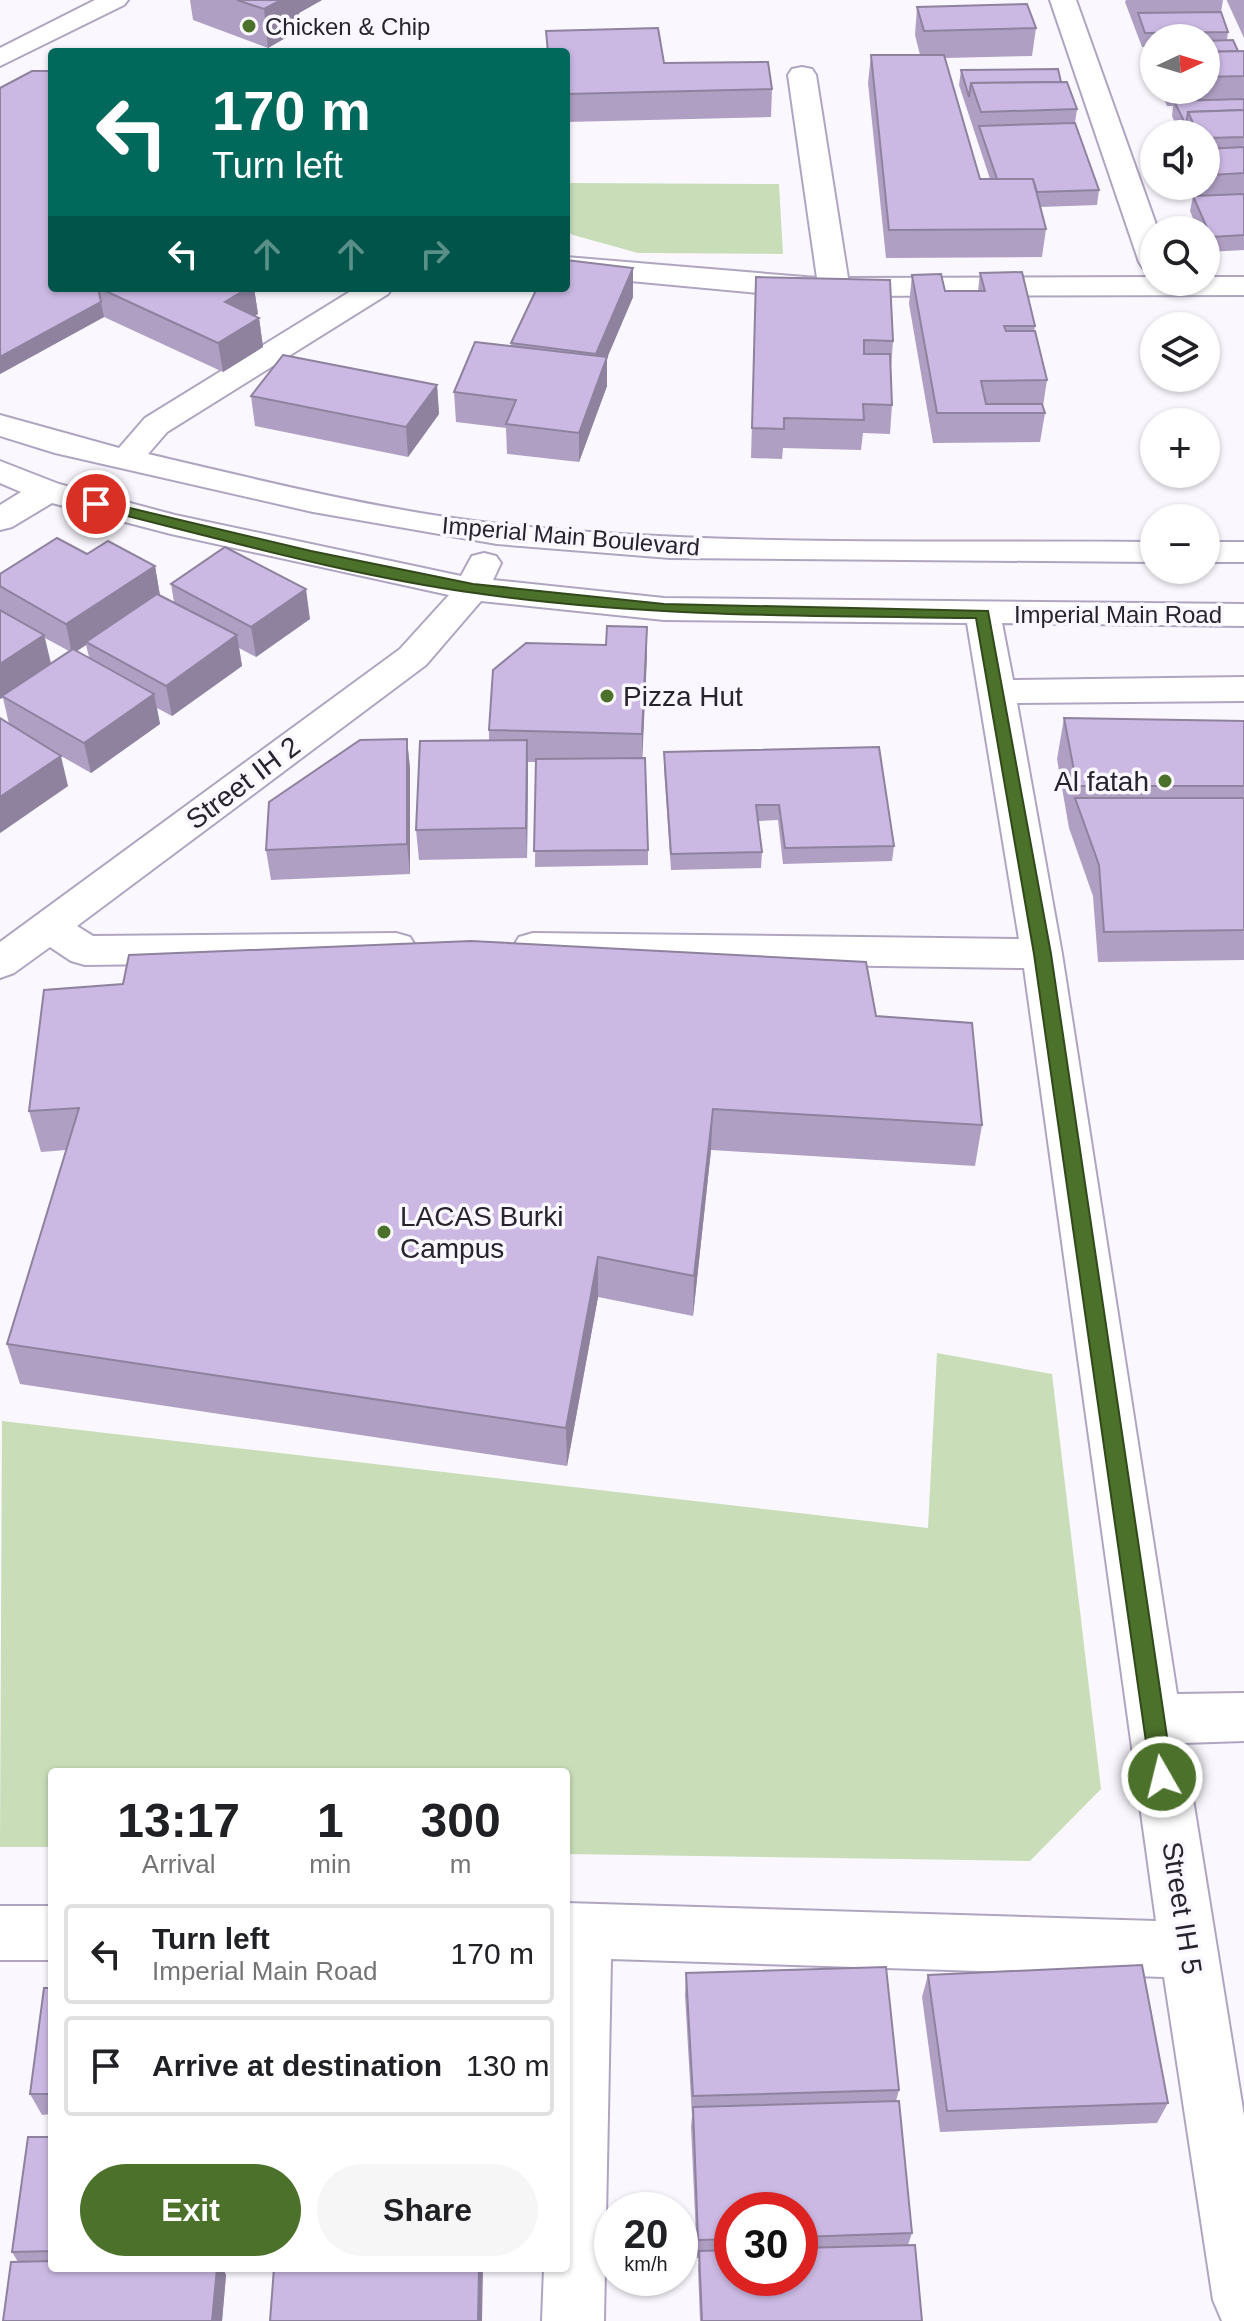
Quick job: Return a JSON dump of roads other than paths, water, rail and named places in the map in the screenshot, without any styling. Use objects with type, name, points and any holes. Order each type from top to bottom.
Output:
[{"type":"street","points":[[0,30],[61,0]]},
{"type":"street","points":[[0,58],[115,0]]},
{"type":"street","points":[[1063,0],[1140,222]]},
{"type":"street","points":[[802,75],[834,288]]},
{"type":"street","points":[[570,266],[791,287],[834,288],[1140,278]]},
{"type":"street","points":[[1220,283],[1244,286]]},
{"type":"street","points":[[126,460],[156,425],[371,292]]},
{"type":"street","name":"Imperial Main Boulevard","points":[[0,425],[55,443],[313,502],[497,534],[670,548],[758,551],[1140,552]]},
{"type":"street","points":[[0,520],[21,480],[55,443]]},
{"type":"street","name":"Imperial Main Road","points":[[21,480],[171,524],[473,589],[664,609],[1244,615]]},
{"type":"street","name":"Street IH 2","points":[[0,963],[413,657],[454,617],[473,589],[497,534]]},
{"type":"street","points":[[1220,552],[1244,552]]},
{"type":"street","name":"Street IH 5","points":[[983,614],[1042,954],[1153,1719],[1244,2300]]},
{"type":"street","points":[[996,692],[1244,689]]},
{"type":"street","points":[[49,927],[85,951],[433,947]]},
{"type":"street","points":[[496,947],[1042,954]]},
{"type":"street","points":[[1153,1719],[1244,1717]]},
{"type":"street","points":[[573,2321],[575,1930],[1188,1950]]},
{"type":"street","points":[[0,1933],[48,1933]]},
{"type":"place","name":"Chicken & Chip","points":[[249,26]]},
{"type":"place","name":"Pizza Hut","points":[[607,696]]},
{"type":"place","name":"Al fatah","points":[[1165,781]]},
{"type":"place","name":"LACAS Burki Campus","points":[[384,1232]]}]
